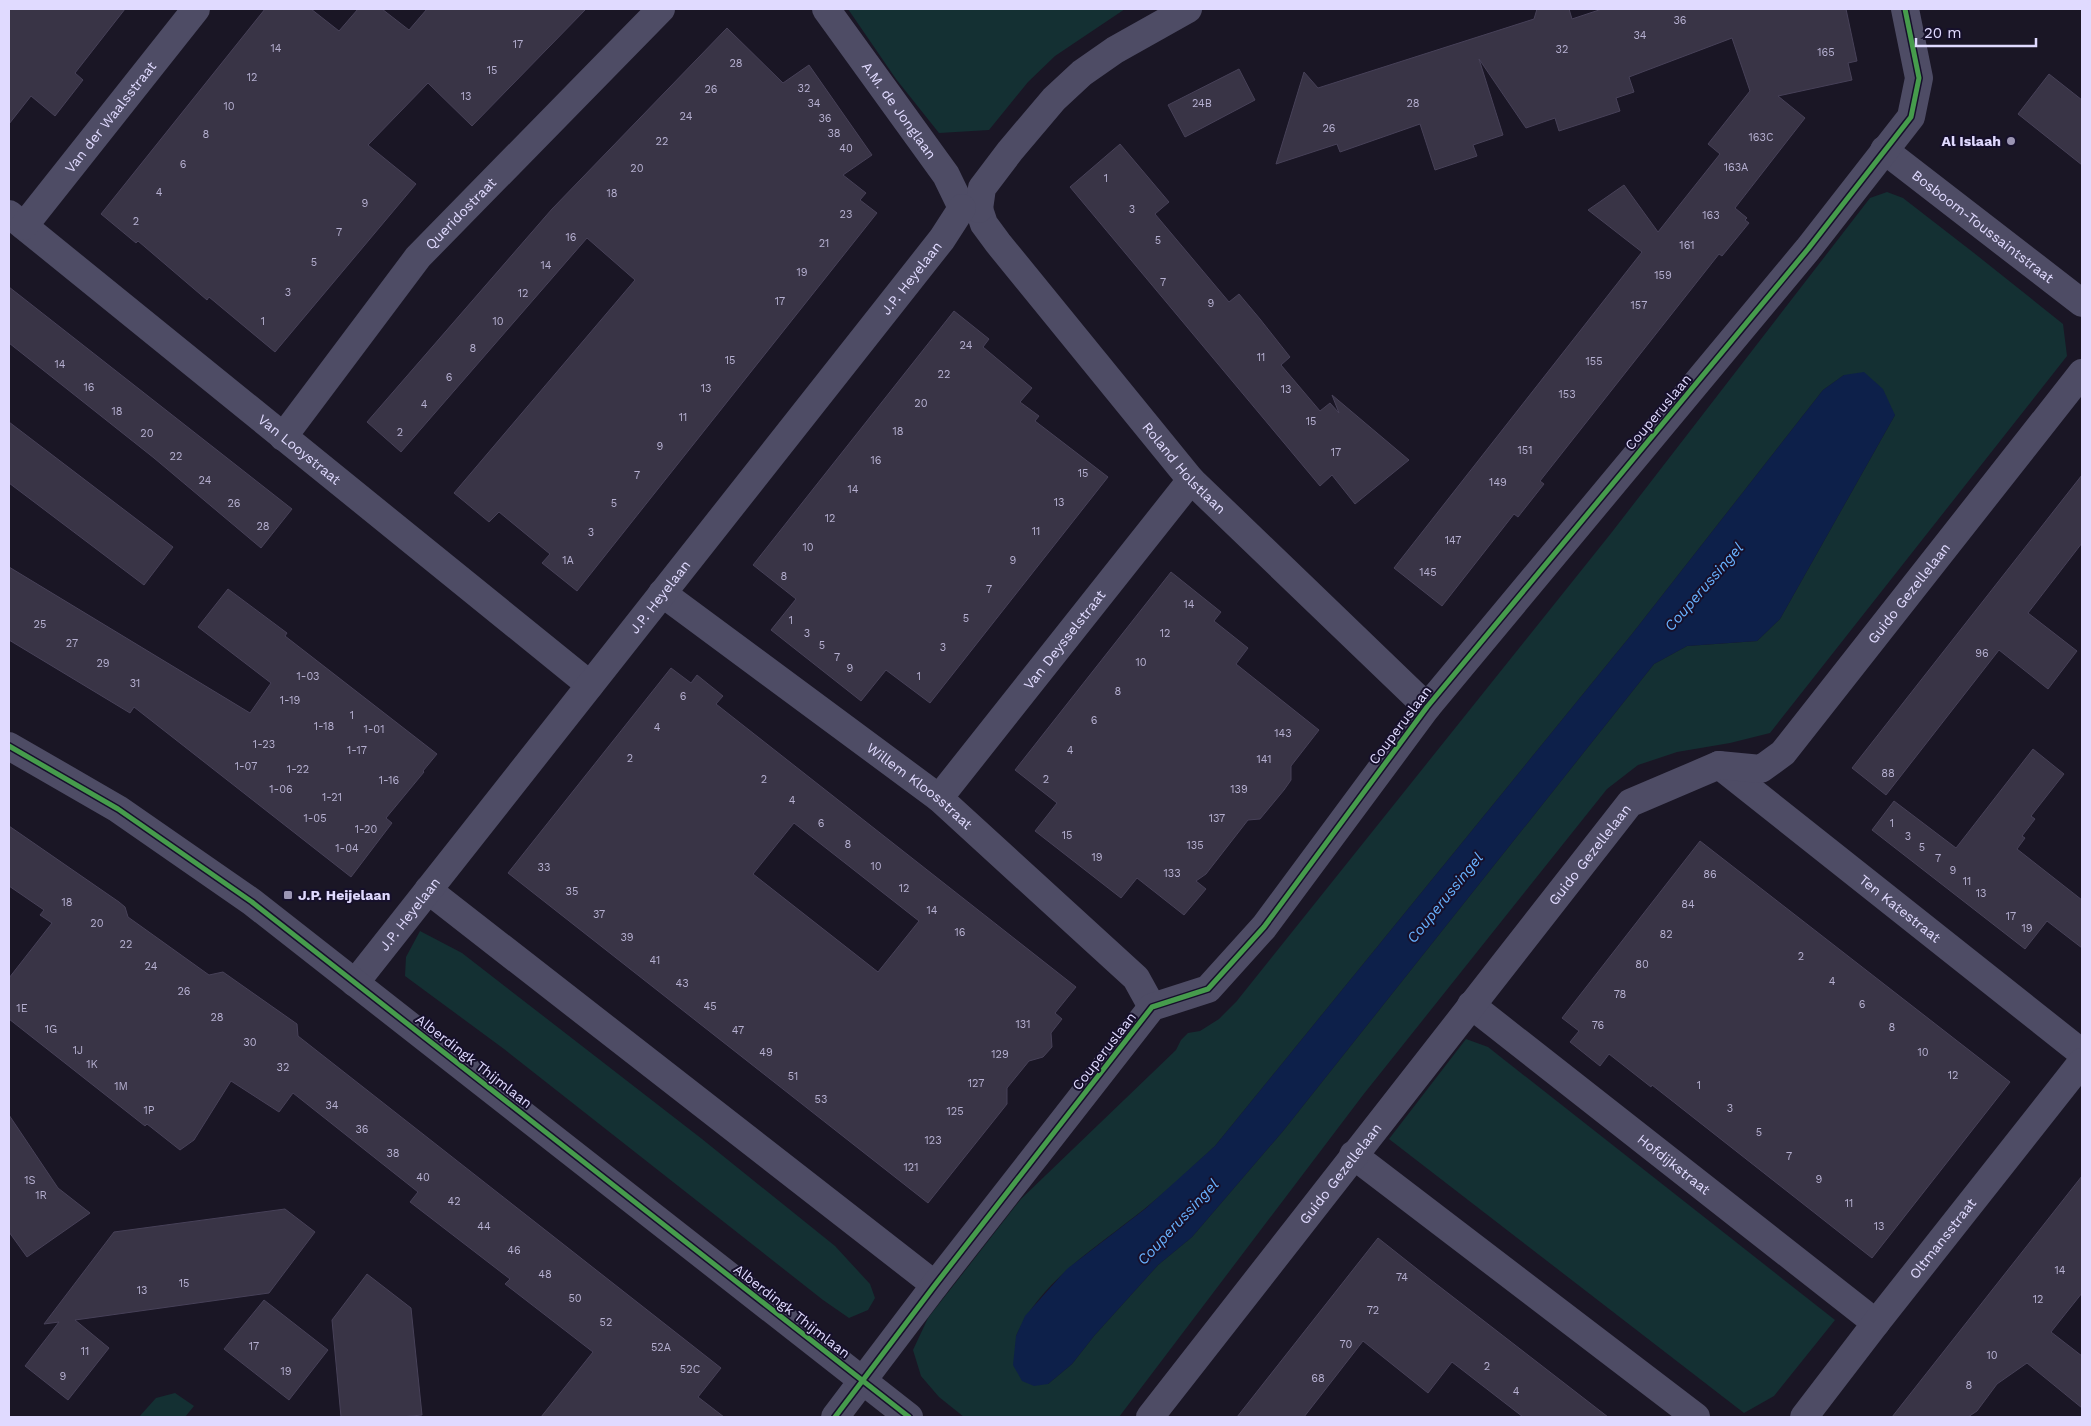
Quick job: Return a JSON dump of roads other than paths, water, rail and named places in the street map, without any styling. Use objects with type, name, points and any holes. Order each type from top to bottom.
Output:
[{"type":"street","name":"Van der Waalsstraat","points":[[16,220],[196,9]]},
{"type":"street","name":"Queridostraat","points":[[283,437],[418,257],[661,9]]},
{"type":"street","name":"A.M. de Jonglaan","points":[[826,9],[970,209]]},
{"type":"street","name":"J.P. Heyelaan","points":[[355,982],[942,240],[970,209],[982,188],[1010,151],[1054,99],[1082,73],[1115,50],[1188,9]]},
{"type":"street","name":"Couperuslaan","points":[[835,1417],[935,1284],[1152,1007],[1208,989],[1264,928],[1427,707],[1801,257],[1911,116],[1919,78],[1905,9]]},
{"type":"street","name":"Bosboom-Toussaintstraat","points":[[1884,150],[2082,303]]},
{"type":"street","name":"Roland Holstlaan","points":[[970,209],[1191,480],[1427,707]]},
{"type":"street","name":"Van Looystraat","points":[[16,220],[590,685]]},
{"type":"street","name":"Guido Gezellelaan","points":[[1150,1417],[1630,803],[1719,765],[1761,769],[1783,753],[2082,373]]},
{"type":"street","name":"Van Deysselstraat","points":[[939,798],[1191,480]]},
{"type":"street","name":"Willem Kloosstraat","points":[[662,593],[939,798],[1136,978],[1152,1007]]},
{"type":"street","name":"Alberdingk Thijmlaan","points":[[9,746],[118,809],[252,902],[909,1417]]},
{"type":"street","name":"Ten Katestraat","points":[[1719,765],[2082,1053]]},
{"type":"street","points":[[428,890],[935,1284]]},
{"type":"street","name":"Hofdijkstraat","points":[[1471,1005],[1876,1323]]},
{"type":"street","name":"Oltmansstraat","points":[[1804,1417],[2082,1062]]},
{"type":"street","points":[[1353,1155],[1696,1417]]},
{"type":"water","name":"Couperussingel","points":[[1864,372],[1883,389],[1895,415],[1780,619],[1757,641],[1687,646],[1654,664],[1283,1131],[1192,1237],[1158,1265],[1094,1336],[1072,1364],[1048,1384],[1034,1386],[1022,1381],[1013,1365],[1016,1336],[1025,1316],[1067,1269],[1145,1209],[1215,1146],[1632,634],[1823,390],[1844,375]]},
{"type":"place","name":"Al Islaah","points":[[2011,141]]},
{"type":"place","name":"J.P. Heijelaan","points":[[288,895]]}]
